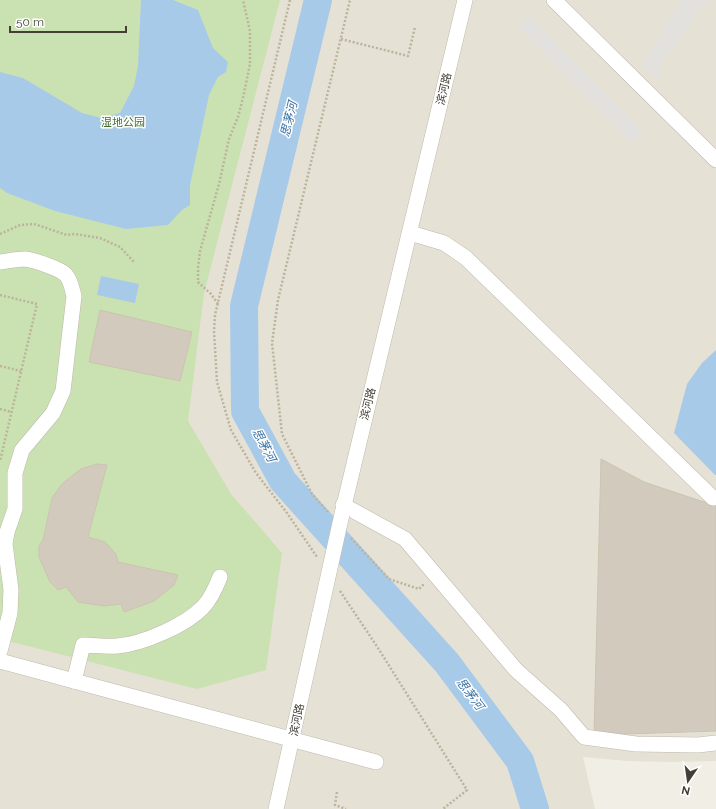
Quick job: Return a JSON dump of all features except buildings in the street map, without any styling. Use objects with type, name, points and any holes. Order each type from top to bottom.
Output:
[{"type":"street","name":"滨河路","points":[[276,809],[320,613],[339,512],[410,233],[465,0]]},
{"type":"street","points":[[554,0],[716,160]]},
{"type":"street","points":[[410,233],[444,242],[466,258],[713,498]]},
{"type":"street","points":[[0,262],[26,259],[40,262],[58,270],[66,274],[71,284],[74,296],[63,391],[53,413],[22,450],[15,473],[15,509],[7,532],[6,544],[11,590],[10,613],[0,651]]},
{"type":"street","points":[[339,512],[405,539],[516,670],[561,710],[584,737],[636,744],[698,745],[716,743]]},
{"type":"street","points":[[74,681],[83,645],[118,646],[144,640],[173,628],[191,617],[204,606],[220,577]]},
{"type":"street","points":[[0,661],[376,762]]},
{"type":"path","points":[[218,304],[211,294],[198,282],[198,268],[200,251],[219,184],[229,139],[238,117],[250,64],[250,31],[243,0]]},
{"type":"path","points":[[290,0],[215,315],[214,332],[217,382],[231,430],[256,473],[317,558]]},
{"type":"path","points":[[339,512],[312,494],[282,434],[272,343],[278,300],[350,0]]},
{"type":"path","points":[[341,38],[408,56],[415,27]]},
{"type":"path","points":[[0,234],[20,225],[34,224],[67,235],[75,234],[100,238],[120,247],[134,262]]},
{"type":"path","points":[[0,295],[37,304],[0,461]]},
{"type":"path","points":[[0,366],[21,371]]},
{"type":"path","points":[[0,409],[12,412]]},
{"type":"path","points":[[348,534],[389,579],[419,589],[436,575]]},
{"type":"path","points":[[339,590],[378,648],[467,790],[443,809]]},
{"type":"path","points":[[337,792],[335,804],[346,809]]},
{"type":"shaded area","points":[[0,0],[716,0],[716,761],[627,761],[583,757],[595,809],[0,809]]},
{"type":"shaded area","points":[[681,0],[710,0],[699,9],[681,39],[662,61],[660,67],[660,82],[641,66]]},
{"type":"shaded area","points":[[529,15],[644,132],[631,143],[520,29],[516,28]]},
{"type":"green space","name":"湿地公园","points":[[0,0],[280,0],[204,293],[188,421],[231,494],[282,553],[266,670],[197,689],[0,639]]},
{"type":"water","points":[[141,0],[173,0],[198,10],[213,48],[228,62],[226,72],[218,77],[209,95],[190,185],[190,205],[182,210],[168,225],[126,229],[55,211],[7,193],[0,188],[0,72],[23,78],[82,113],[101,118],[120,113],[134,86],[138,66]]},
{"type":"water","points":[[101,276],[139,284],[135,303],[97,295]]},
{"type":"water","points":[[716,350],[715,475],[674,433],[687,384],[702,363]]},
{"type":"waterway","name":"思茅河","points":[[318,0],[244,306],[245,411],[283,481],[447,663],[520,761],[535,809]]}]
